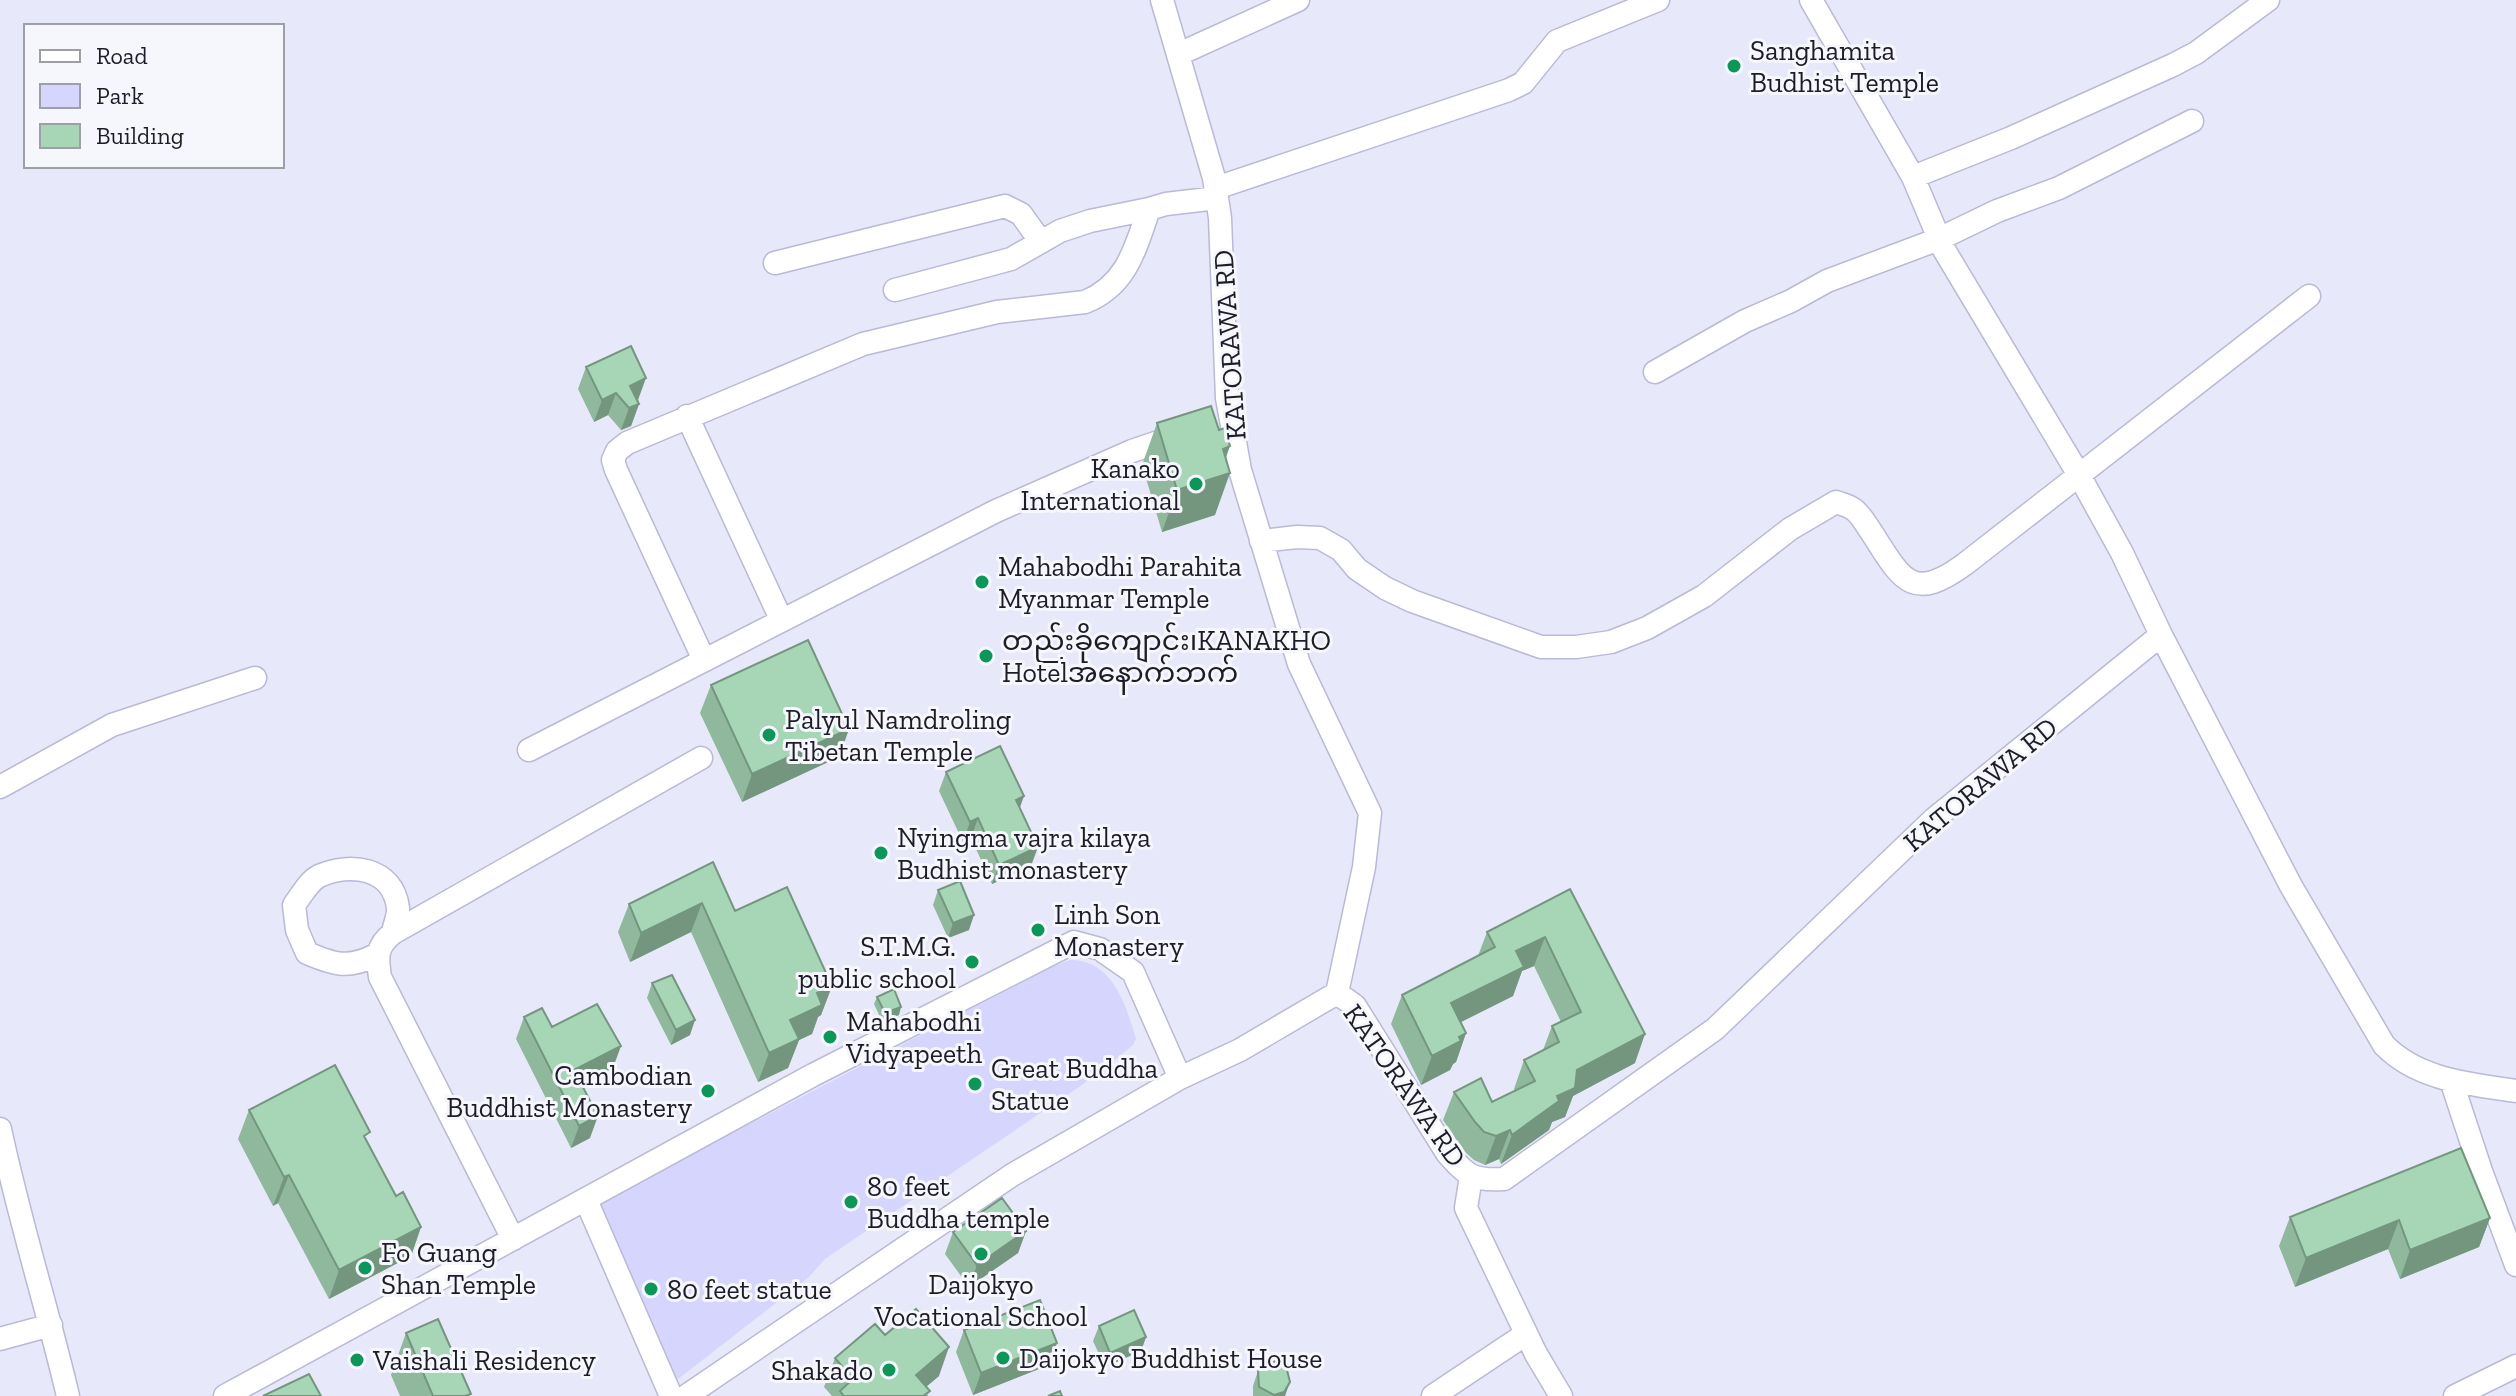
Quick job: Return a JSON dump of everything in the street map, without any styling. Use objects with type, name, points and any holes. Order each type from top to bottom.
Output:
[{"type":"street","name":"KATORAWA RD","points":[[1162,0],[1216,193],[1225,371],[1216,423],[1247,496],[1299,664],[1370,813],[1364,867],[1337,993],[1355,1006],[1447,1153],[1464,1173],[1481,1180],[1504,1179],[1715,1029],[1934,819],[2161,635]]},
{"type":"street","points":[[1179,54],[1298,0]]},
{"type":"street","points":[[895,290],[1011,259],[1060,231],[1090,221],[1216,193],[1509,90],[1529,76],[1557,41],[1658,0]]},
{"type":"street","points":[[1913,177],[2011,138],[2173,65],[2196,53],[2268,0]]},
{"type":"street","points":[[1820,3],[1913,177],[1939,239],[2079,475],[2122,553],[2291,886],[2384,1045],[2399,1060],[2429,1073],[2516,1091]]},
{"type":"street","points":[[1655,372],[1745,321],[1827,281],[1939,239],[1997,211],[2059,188],[2192,121]]},
{"type":"street","points":[[775,263],[1005,206],[1021,214],[1041,242]]},
{"type":"street","points":[[704,660],[613,460],[617,451],[627,443],[687,416],[863,344],[997,312],[1085,302],[1097,297],[1116,283],[1131,261],[1149,209]]},
{"type":"street","points":[[1261,541],[1320,538],[1341,550],[1357,569],[1385,588],[1412,601],[1541,647],[1576,647],[1611,642],[1647,628],[1704,596],[1790,529],[1836,502],[1853,508],[1862,518],[1901,577],[1921,585],[1946,578],[2309,296]]},
{"type":"street","points":[[687,416],[781,619]]},
{"type":"street","points":[[529,750],[996,511],[1132,451],[1216,423]]},
{"type":"street","points":[[0,787],[112,725],[255,678]]},
{"type":"street","points":[[513,1239],[380,977],[376,955],[383,940],[393,933],[701,758]]},
{"type":"street","points":[[376,955],[357,965],[331,963],[307,953],[297,930],[294,905],[316,877],[346,869],[374,872],[392,887],[398,910],[393,933]]},
{"type":"street","points":[[225,1396],[813,1075],[1074,942],[1100,949],[1133,972],[1159,1037],[1180,1078]]},
{"type":"street","points":[[693,1394],[1012,1175],[1180,1078],[1240,1050],[1337,993]]},
{"type":"street","points":[[2451,1080],[2516,1265]]},
{"type":"street","points":[[0,1129],[10,1178],[68,1396]]},
{"type":"street","points":[[1471,1176],[1466,1208],[1526,1334],[1561,1396]]},
{"type":"street","points":[[586,1200],[671,1396]]},
{"type":"street","points":[[0,1339],[51,1325]]},
{"type":"street","points":[[1433,1396],[1526,1334]]},
{"type":"street","points":[[2455,1396],[2516,1366]]},
{"type":"green space","points":[[1070,960],[1085,962],[1107,976],[1122,999],[1136,1039],[1133,1045],[1098,1074],[825,1259],[808,1278],[673,1383],[598,1203],[1047,969]]},
{"type":"building","points":[[631,346],[646,378],[630,386],[639,404],[629,408],[616,393],[602,400],[586,367]]},
{"type":"building","points":[[1211,406],[1219,430],[1225,428],[1230,446],[1223,449],[1230,473],[1177,490],[1157,423]]},
{"type":"building","name":"Palyul Namdroling Tibetan Temple","points":[[808,640],[849,729],[752,774],[711,685]]},
{"type":"building","points":[[1000,746],[1024,796],[1016,800],[1038,847],[999,865],[978,818],[970,822],[946,772]]},
{"type":"building","points":[[713,862],[735,911],[787,887],[832,986],[817,993],[822,1005],[790,1020],[799,1039],[769,1053],[702,903],[641,933],[629,904]]},
{"type":"building","points":[[960,881],[974,915],[953,923],[938,890]]},
{"type":"building","points":[[1570,889],[1645,1034],[1577,1070],[1575,1088],[1557,1096],[1559,1101],[1512,1135],[1510,1130],[1496,1136],[1484,1132],[1454,1092],[1481,1078],[1492,1102],[1535,1081],[1524,1060],[1559,1042],[1552,1026],[1581,1012],[1545,937],[1516,951],[1524,967],[1451,1003],[1466,1033],[1459,1037],[1461,1041],[1432,1056],[1402,995],[1495,947],[1487,932]]},
{"type":"building","points":[[672,975],[695,1020],[676,1030],[652,983]]},
{"type":"building","points":[[894,989],[901,1007],[885,1013],[877,997]]},
{"type":"building","points":[[597,1004],[621,1046],[574,1070],[598,1116],[579,1126],[524,1017],[542,1008],[552,1027]]},
{"type":"building","points":[[335,1065],[370,1132],[364,1136],[396,1196],[403,1192],[421,1227],[339,1270],[289,1175],[284,1177],[249,1110]]},
{"type":"building","points":[[2461,1148],[2490,1218],[2410,1250],[2399,1220],[2306,1258],[2290,1217]]},
{"type":"building","points":[[1002,1198],[1026,1231],[977,1265],[953,1232]]},
{"type":"building","points":[[1040,1300],[1057,1343],[981,1373],[964,1330]]},
{"type":"building","points":[[916,1309],[949,1347],[916,1375],[930,1391],[923,1396],[844,1396],[840,1391],[853,1379],[835,1358],[875,1324],[885,1335]]},
{"type":"building","points":[[1134,1310],[1146,1337],[1110,1353],[1099,1326]]},
{"type":"building","points":[[438,1319],[471,1394],[433,1396],[406,1333]]},
{"type":"building","points":[[1277,1361],[1286,1366],[1290,1382],[1284,1392],[1274,1395],[1259,1387],[1258,1371],[1266,1363]]},
{"type":"building","points":[[309,1374],[321,1396],[263,1396]]},
{"type":"place","name":"Sanghamita Budhist Temple","points":[[1734,66]]},
{"type":"place","name":"Kanako International","points":[[1196,484]]},
{"type":"place","name":"Mahabodhi Parahita Myanmar Temple","points":[[982,582]]},
{"type":"place","name":"တည်းခိုကျောင်း၊KANAKHO Hotelအနောက်ဘက်","points":[[986,656]]},
{"type":"place","name":"Palyul Namdroling Tibetan Temple","points":[[769,735]]},
{"type":"place","name":"Nyingma vajra kilaya Budhist monastery","points":[[881,853]]},
{"type":"place","name":"Linh Son Monastery","points":[[1038,930]]},
{"type":"place","name":"S.T.M.G. public school","points":[[972,962]]},
{"type":"place","name":"Mahabodhi Vidyapeeth","points":[[830,1037]]},
{"type":"place","name":"Great Buddha Statue","points":[[975,1084]]},
{"type":"place","name":"Cambodian Buddhist Monastery","points":[[708,1091]]},
{"type":"place","name":"80 feet Buddha temple","points":[[851,1202]]},
{"type":"place","name":"Daijokyo Vocational School","points":[[981,1254]]},
{"type":"place","name":"Fo Guang Shan Temple","points":[[365,1268]]},
{"type":"place","name":"80 feet statue","points":[[651,1289]]},
{"type":"place","name":"Daijokyo Buddhist House","points":[[1003,1358]]},
{"type":"place","name":"Vaishali Residency","points":[[357,1360]]},
{"type":"place","name":"Shakado","points":[[889,1370]]}]
